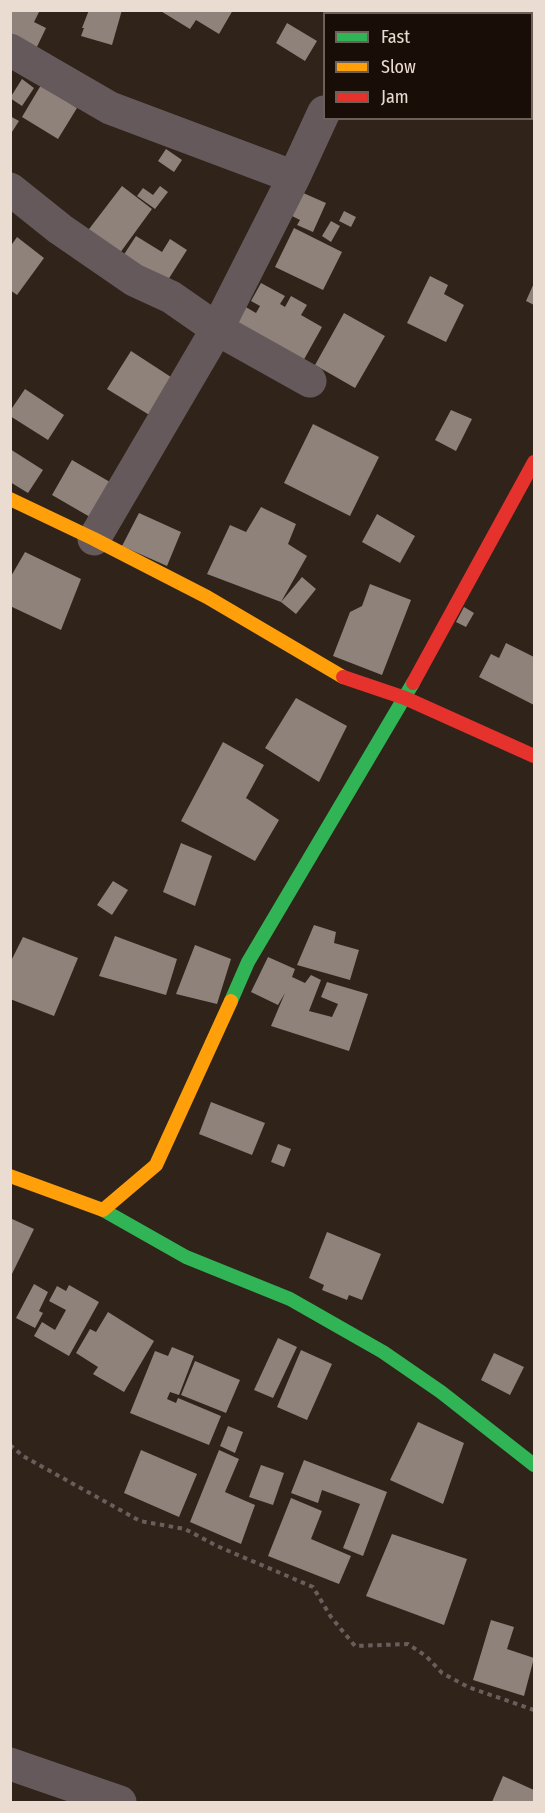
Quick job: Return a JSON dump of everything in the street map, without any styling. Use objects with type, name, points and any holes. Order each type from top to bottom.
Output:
[{"type":"street","points":[[10,50],[110,108],[294,177]]},
{"type":"street","points":[[94,539],[216,329],[294,177],[323,114]]},
{"type":"street","points":[[10,189],[60,229],[125,273],[171,297],[216,329],[310,381]]},
{"type":"street","points":[[103,1210],[156,1165],[248,962],[405,698],[534,462]]},
{"type":"street","points":[[10,499],[207,597],[344,677],[405,698],[534,756]]},
{"type":"street","points":[[10,1176],[103,1210],[186,1257],[290,1299],[382,1352],[441,1392],[534,1465]]},
{"type":"street","points":[[10,1764],[124,1803]]},
{"type":"path","points":[[10,1445],[23,1456],[140,1521],[185,1528],[217,1546],[313,1587],[331,1617],[356,1646],[408,1644],[426,1656],[442,1674],[468,1687],[534,1710]]},
{"type":"building","points":[[12,10],[40,10],[34,22],[46,28],[34,53],[10,41]]},
{"type":"building","points":[[89,10],[122,10],[112,45],[81,36]]},
{"type":"building","points":[[159,10],[233,10],[219,34],[196,20],[190,29]]},
{"type":"building","points":[[503,10],[534,10],[534,46],[533,12],[502,12]]},
{"type":"building","points":[[287,23],[317,41],[305,61],[276,43]]},
{"type":"building","points":[[22,79],[34,88],[22,106],[10,98]]},
{"type":"building","points":[[41,85],[77,108],[58,139],[22,117]]},
{"type":"building","points":[[10,116],[19,121],[10,135]]},
{"type":"building","points":[[166,149],[182,160],[174,172],[158,161]]},
{"type":"building","points":[[122,186],[152,209],[117,257],[86,233]]},
{"type":"building","points":[[160,186],[168,192],[155,209],[137,196],[143,188],[153,195]]},
{"type":"building","points":[[301,192],[326,203],[313,232],[297,225],[300,220],[290,215]]},
{"type":"building","points":[[344,211],[356,217],[351,227],[339,221]]},
{"type":"building","points":[[331,221],[340,226],[331,242],[322,236]]},
{"type":"building","points":[[294,228],[342,252],[323,290],[275,267]]},
{"type":"building","points":[[136,236],[162,252],[170,239],[187,250],[166,283],[123,256]]},
{"type":"building","points":[[17,237],[44,258],[17,295],[10,290],[10,247]]},
{"type":"building","points":[[430,276],[448,285],[444,294],[464,305],[446,342],[407,323]]},
{"type":"building","points":[[261,283],[285,296],[280,304],[285,307],[291,296],[307,305],[301,315],[322,327],[302,363],[234,325],[244,306],[256,313],[260,306],[251,301]]},
{"type":"building","points":[[534,283],[534,305],[526,301]]},
{"type":"building","points":[[344,313],[385,336],[355,388],[315,365]]},
{"type":"building","points":[[131,351],[174,379],[151,416],[107,389]]},
{"type":"building","points":[[25,389],[64,415],[48,440],[10,416],[10,411]]},
{"type":"building","points":[[451,410],[472,419],[456,451],[435,440]]},
{"type":"building","points":[[313,424],[379,457],[350,516],[284,483]]},
{"type":"building","points":[[10,449],[43,470],[28,493],[10,482]]},
{"type":"building","points":[[72,460],[110,482],[90,517],[52,495]]},
{"type":"building","points":[[261,507],[296,524],[288,544],[307,556],[281,602],[207,574],[230,525],[246,532]]},
{"type":"building","points":[[139,513],[181,532],[167,566],[122,546]]},
{"type":"building","points":[[377,514],[415,536],[400,563],[362,542]]},
{"type":"building","points":[[25,552],[81,579],[61,630],[10,606],[10,578]]},
{"type":"building","points":[[302,577],[316,589],[296,614],[281,602]]},
{"type":"building","points":[[370,584],[411,600],[382,675],[333,656],[350,612],[362,606]]},
{"type":"building","points":[[464,607],[474,613],[466,627],[456,622]]},
{"type":"building","points":[[506,643],[534,657],[534,705],[479,677],[491,654],[499,658]]},
{"type":"building","points":[[296,698],[347,726],[319,782],[265,748]]},
{"type":"building","points":[[223,742],[264,765],[246,798],[279,820],[255,861],[181,821]]},
{"type":"building","points":[[181,843],[212,856],[195,906],[163,892]]},
{"type":"building","points":[[113,881],[128,890],[112,915],[97,905]]},
{"type":"building","points":[[314,925],[336,932],[334,943],[359,950],[350,980],[297,965]]},
{"type":"building","points":[[115,936],[177,959],[166,995],[99,976]]},
{"type":"building","points":[[23,937],[78,958],[54,1016],[10,999],[10,963]]},
{"type":"building","points":[[195,945],[231,959],[217,1004],[176,994]]},
{"type":"building","points":[[268,957],[295,969],[292,977],[305,983],[311,975],[321,980],[309,1011],[332,1017],[338,1004],[321,997],[327,982],[368,994],[349,1051],[271,1026],[285,993],[278,1005],[251,992]]},
{"type":"building","points":[[211,1102],[265,1123],[252,1155],[199,1134]]},
{"type":"building","points":[[278,1144],[291,1149],[284,1167],[271,1162]]},
{"type":"building","points":[[10,1218],[34,1229],[10,1278]]},
{"type":"building","points":[[327,1232],[381,1254],[362,1300],[349,1295],[347,1300],[322,1290],[324,1285],[309,1278]]},
{"type":"building","points":[[34,1284],[48,1292],[39,1311],[43,1313],[35,1328],[16,1318]]},
{"type":"building","points":[[69,1285],[99,1302],[69,1356],[34,1336],[42,1322],[55,1330],[66,1310],[49,1301],[57,1286],[66,1291]]},
{"type":"building","points":[[108,1312],[154,1341],[124,1392],[93,1374],[98,1367],[76,1353],[90,1329],[96,1332]]},
{"type":"building","points":[[278,1338],[297,1347],[273,1398],[254,1390]]},
{"type":"building","points":[[172,1347],[194,1356],[179,1395],[170,1392],[167,1399],[176,1403],[178,1398],[221,1416],[209,1445],[130,1413],[155,1351],[168,1356]]},
{"type":"building","points":[[301,1350],[332,1364],[307,1420],[277,1407]]},
{"type":"building","points":[[494,1353],[524,1367],[510,1395],[481,1380]]},
{"type":"building","points":[[195,1361],[240,1380],[226,1413],[181,1395]]},
{"type":"building","points":[[418,1422],[464,1443],[443,1504],[390,1480]]},
{"type":"building","points":[[228,1426],[243,1432],[235,1453],[220,1446]]},
{"type":"building","points":[[141,1450],[197,1474],[179,1517],[124,1493]]},
{"type":"building","points":[[219,1450],[239,1459],[225,1492],[255,1505],[241,1544],[190,1522]]},
{"type":"building","points":[[304,1460],[387,1492],[363,1556],[343,1548],[360,1504],[322,1490],[318,1503],[291,1493]]},
{"type":"building","points":[[261,1465],[284,1473],[273,1505],[249,1497]]},
{"type":"building","points":[[291,1498],[322,1511],[311,1539],[351,1556],[339,1584],[268,1556]]},
{"type":"building","points":[[392,1534],[467,1559],[444,1625],[366,1596]]},
{"type":"building","points":[[491,1620],[514,1627],[507,1649],[534,1658],[524,1696],[473,1680]]},
{"type":"building","points":[[503,1776],[534,1790],[534,1802],[492,1802]]},
{"type":"traffic: fast","points":[[231,1001],[248,962],[413,683]]},
{"type":"traffic: fast","points":[[103,1210],[186,1257],[290,1299],[383,1352],[441,1392],[534,1465]]},
{"type":"traffic: slow","points":[[10,499],[207,597],[343,677]]},
{"type":"traffic: slow","points":[[10,1176],[103,1210],[156,1165],[231,1001]]},
{"type":"traffic: jam","points":[[413,683],[534,462]]},
{"type":"traffic: jam","points":[[343,677],[405,698],[534,756]]}]
